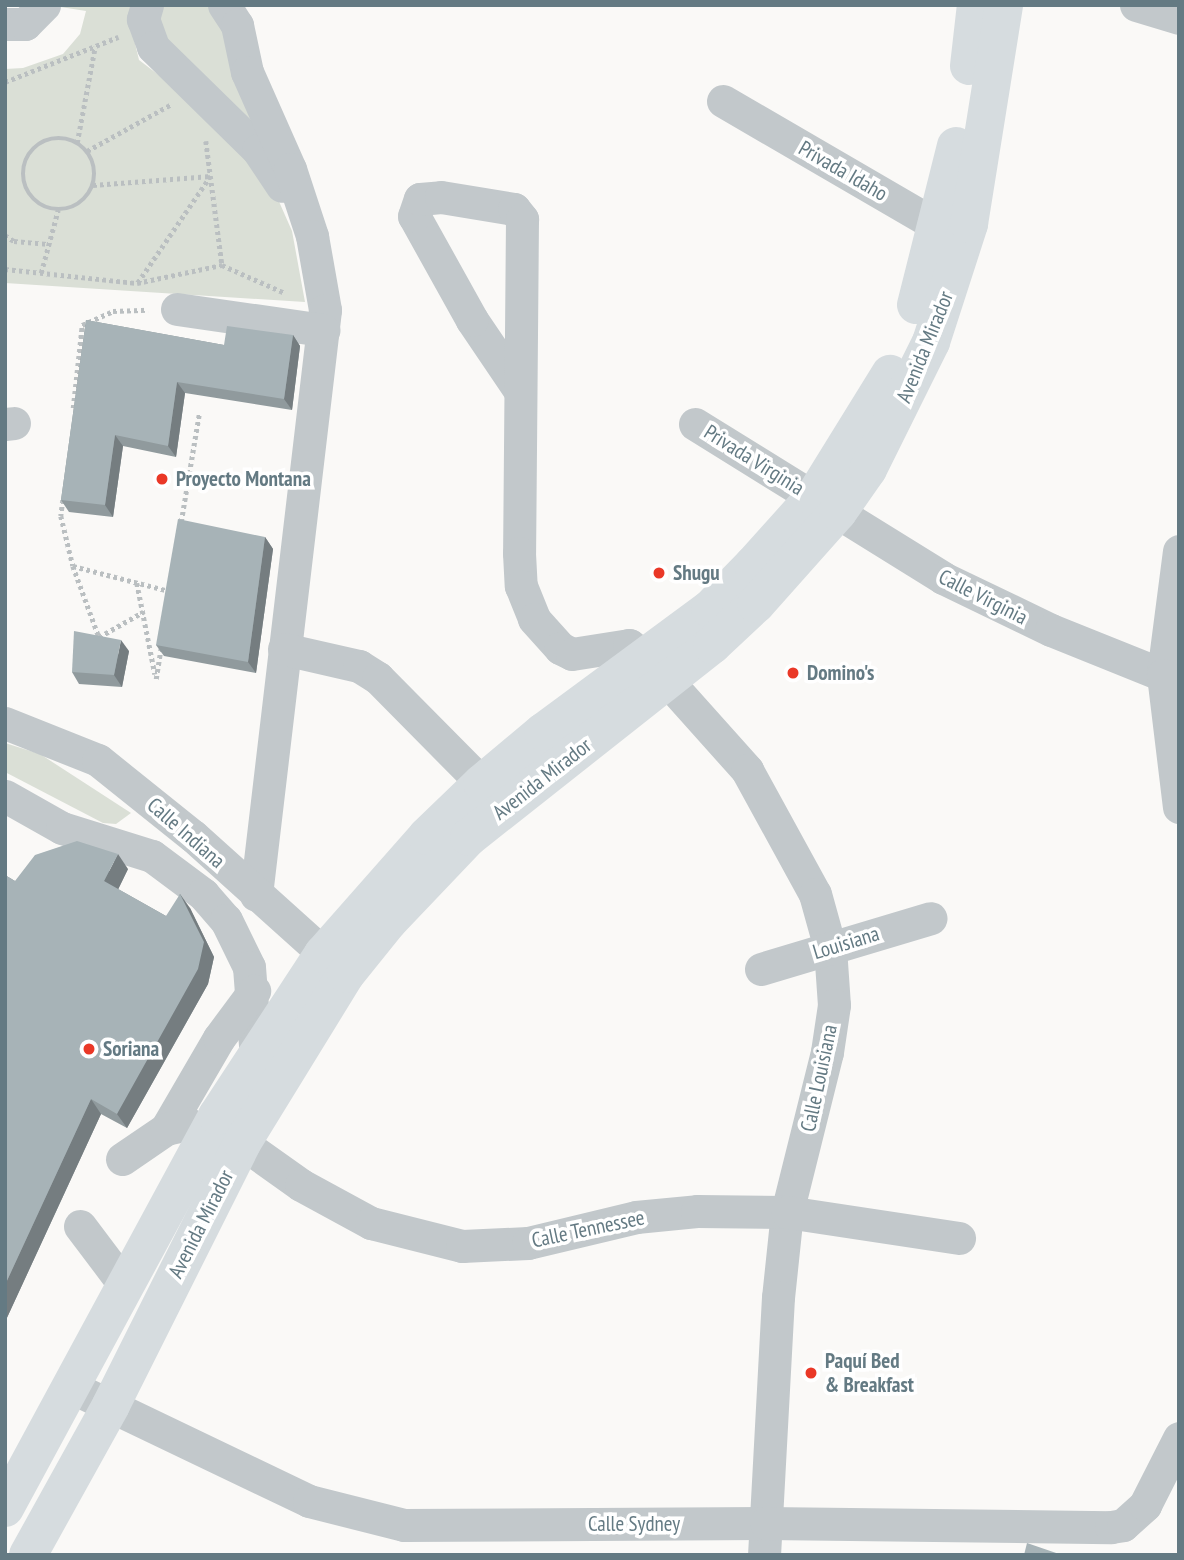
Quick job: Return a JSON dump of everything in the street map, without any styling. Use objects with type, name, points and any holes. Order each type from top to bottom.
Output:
[{"type":"main road","name":"Avenida Mirador","points":[[951,234],[976,5]]},
{"type":"main road","name":"Avenida Mirador","points":[[10,1492],[123,1283],[230,1130],[335,964],[427,836],[482,783],[543,732],[656,669],[756,604],[826,505],[868,469],[907,396],[931,342],[951,234],[1004,5]]},
{"type":"main road","name":"Avenida Mirador","points":[[29,1555],[111,1405],[230,1130],[256,1057],[335,964],[388,922],[470,837],[656,669]]},
{"type":"street","points":[[5,24],[25,24],[44,5]]},
{"type":"street","points":[[224,5],[237,25],[247,72],[290,169],[312,236],[325,310],[256,895]]},
{"type":"street","points":[[1136,5],[1179,18]]},
{"type":"street","points":[[146,17],[153,47],[258,150],[312,236]]},
{"type":"street","name":"Privada Idaho","points":[[723,101],[951,234]]},
{"type":"street","points":[[520,391],[472,320],[414,216],[419,199],[441,197],[514,209],[522,219],[519,553],[522,586],[534,619],[559,648],[572,654],[629,645],[656,669]]},
{"type":"street","points":[[177,309],[323,330]]},
{"type":"street","name":"Privada Virginia","points":[[695,424],[826,505]]},
{"type":"street","name":"Calle Virginia","points":[[826,505],[993,605],[1163,675]]},
{"type":"street","points":[[1179,551],[1163,675],[1179,807]]},
{"type":"street","points":[[284,649],[359,666],[378,678],[482,783]]},
{"type":"street","name":"Calle Louisiana","points":[[656,669],[747,770],[810,883],[830,948],[834,1005],[827,1052],[788,1212],[765,1539]]},
{"type":"street","name":"Calle Indiana","points":[[5,723],[97,760],[193,836],[335,964]]},
{"type":"street","points":[[5,796],[62,828],[127,846],[176,871],[226,920],[249,967],[254,992],[256,1057]]},
{"type":"street","points":[[176,871],[193,836]]},
{"type":"street","name":"Louisiana","points":[[761,969],[931,918]]},
{"type":"street","points":[[122,1159],[166,1129],[219,1038],[254,992]]},
{"type":"street","points":[[166,1129],[230,1130]]},
{"type":"street","name":"Calle Tennessee","points":[[230,1130],[301,1185],[371,1223],[462,1247],[528,1243],[636,1217],[697,1211],[788,1212],[959,1238]]},
{"type":"street","points":[[80,1226],[123,1283]]},
{"type":"street","name":"Calle Sydney","points":[[69,1386],[309,1501],[404,1525],[765,1539],[1124,1525],[1145,1505],[1179,1438]]},
{"type":"path","points":[[5,82],[95,46],[146,17]]},
{"type":"path","points":[[78,144],[95,46]]},
{"type":"path","points":[[87,151],[198,93],[222,265]]},
{"type":"path","points":[[66,138],[78,144],[87,151],[93,162],[93,185],[79,203],[58,209],[47,208],[29,194],[23,171],[26,159],[42,141],[66,138]]},
{"type":"path","points":[[93,185],[211,176]]},
{"type":"path","points":[[138,283],[211,176]]},
{"type":"path","points":[[41,273],[58,209]]},
{"type":"path","points":[[5,235],[14,241],[47,244]]},
{"type":"path","points":[[73,413],[82,326],[113,311],[177,309]]},
{"type":"path","points":[[179,536],[199,414]]},
{"type":"path","points":[[64,490],[61,516],[73,566],[99,637],[143,612]]},
{"type":"path","points":[[73,566],[170,591]]},
{"type":"path","points":[[168,603],[172,577]]},
{"type":"path","points":[[137,583],[156,679],[162,641]]},
{"type":"shaded area","points":[[48,5],[139,5],[132,31],[139,60],[202,108],[273,188],[292,231],[305,302],[5,283],[5,69],[23,68],[63,54],[80,34],[86,11]]},
{"type":"shaded area","points":[[162,5],[217,5],[312,226],[152,26]]},
{"type":"shaded area","points":[[5,743],[40,754],[131,813],[116,824],[103,823],[5,772]]},
{"type":"building","points":[[86,320],[224,345],[227,326],[293,335],[284,399],[177,382],[168,446],[115,435],[105,505],[61,500]]},
{"type":"building","points":[[178,519],[265,537],[248,662],[156,645]]},
{"type":"building","points":[[74,631],[121,640],[114,675],[72,672]]},
{"type":"building","name":"Soriana","points":[[77,841],[118,854],[104,881],[166,916],[180,894],[204,942],[198,969],[117,1114],[91,1099],[5,1285],[5,875],[15,881],[35,855]]},
{"type":"building","points":[[1027,1543],[1062,1555],[1024,1555]]},
{"type":"place","name":"Proyecto Montana","points":[[162,479]]},
{"type":"place","name":"Shugu","points":[[659,573]]},
{"type":"place","name":"Domino's","points":[[793,673]]},
{"type":"place","name":"Soriana","points":[[89,1049]]},
{"type":"place","name":"Paquí Bed & Breakfast","points":[[811,1373]]}]
